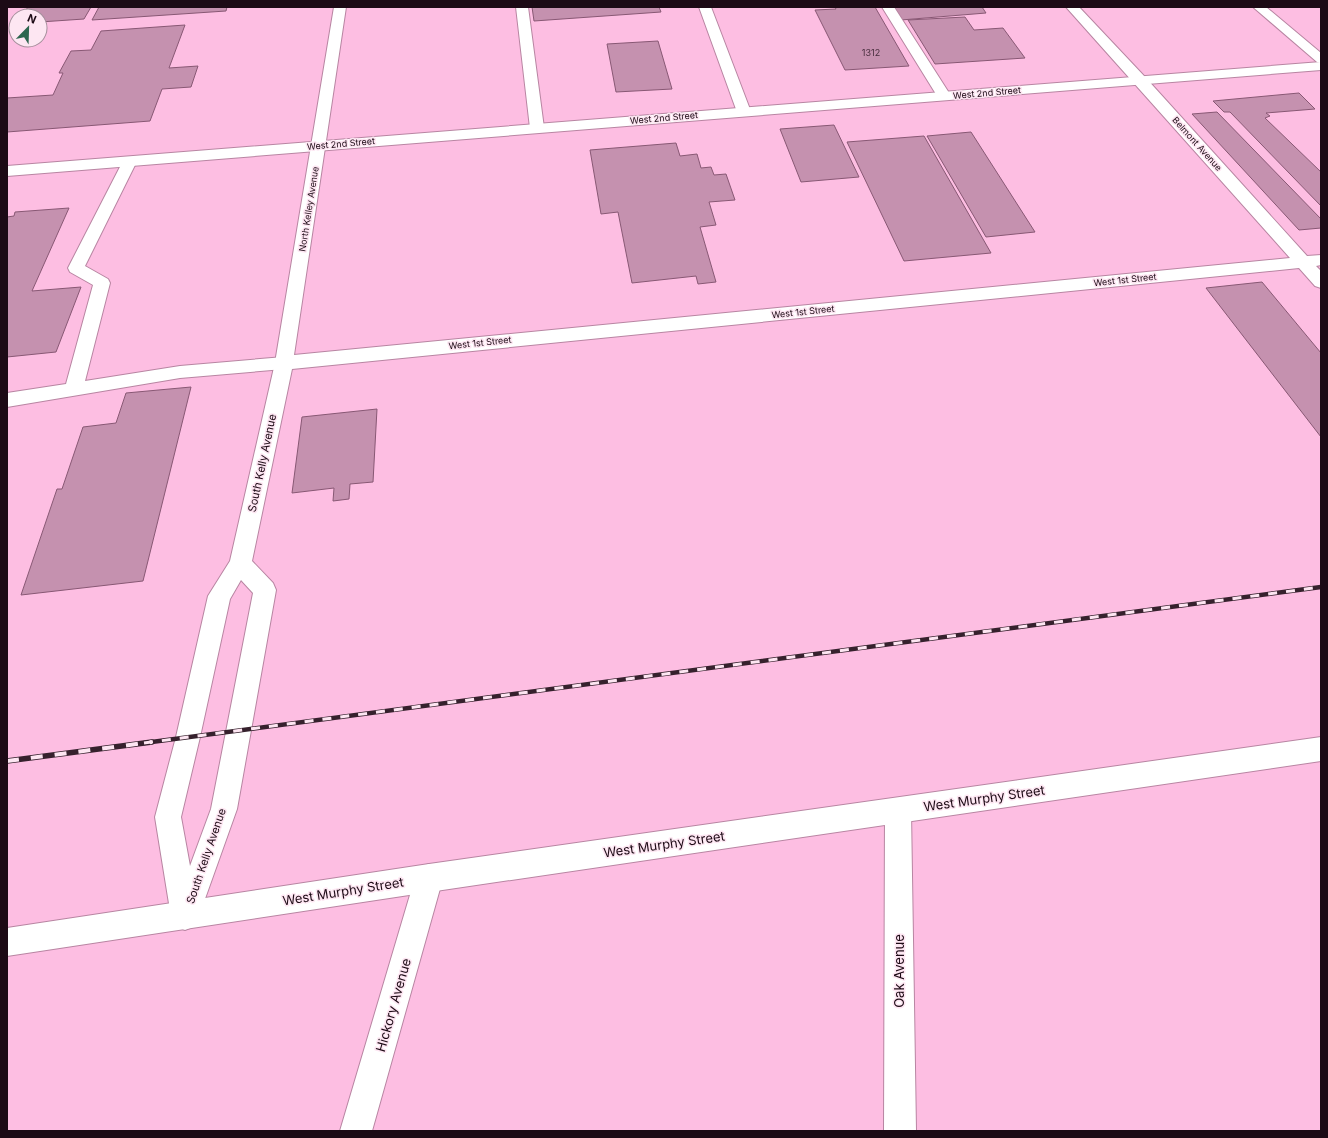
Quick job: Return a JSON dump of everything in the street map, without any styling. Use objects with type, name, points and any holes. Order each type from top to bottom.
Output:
[{"type":"street","name":"North Kelley Avenue","points":[[284,363],[340,7]]},
{"type":"street","points":[[705,7],[744,112]]},
{"type":"street","name":"Belmont Avenue","points":[[1072,7],[1313,261],[1321,282]]},
{"type":"street","name":"West 2nd Street","points":[[7,171],[1321,66]]},
{"type":"street","name":"West 1st Street","points":[[284,363],[1313,261]]},
{"type":"street","name":"South Kelly Avenue","points":[[185,916],[168,817],[188,737],[219,596],[240,564],[284,363]]},
{"type":"street","name":"South Kelly Avenue","points":[[185,916],[224,809],[265,590],[240,564]]},
{"type":"street","name":"West Murphy Street","points":[[7,942],[429,878],[1321,749]]},
{"type":"street","name":"Oak Avenue","points":[[898,811],[900,1131]]},
{"type":"street","name":"Hickory Avenue","points":[[356,1131],[429,878]]},
{"type":"lane","points":[[522,7],[537,128]]},
{"type":"lane","points":[[888,7],[944,96]]},
{"type":"lane","points":[[1259,7],[1321,59]]},
{"type":"lane","points":[[74,389],[102,283],[76,268],[130,161]]},
{"type":"lane","points":[[7,400],[180,372],[284,363]]},
{"type":"shaded area","points":[[7,7],[1321,7],[1321,1131],[7,1131]]},
{"type":"building","points":[[91,7],[84,19],[48,21],[48,8],[27,8]]},
{"type":"building","points":[[99,7],[227,7],[226,11],[92,20]]},
{"type":"building","points":[[532,7],[659,7],[661,12],[534,21]]},
{"type":"building","points":[[835,7],[875,7],[909,66],[845,70],[815,10],[836,9]]},
{"type":"building","points":[[894,7],[982,7],[986,13],[901,20]]},
{"type":"building","points":[[965,17],[974,30],[1003,28],[1025,58],[935,64],[908,20]]},
{"type":"building","points":[[185,25],[169,68],[198,66],[191,87],[162,89],[150,121],[7,132],[7,98],[53,95],[63,73],[59,73],[71,51],[91,50],[101,31]]},
{"type":"building","points":[[658,41],[672,89],[616,92],[607,44]]},
{"type":"building","points":[[1299,93],[1315,109],[1266,113],[1270,116],[1265,118],[1321,172],[1321,206],[1230,112],[1224,112],[1213,101]]},
{"type":"building","points":[[1217,112],[1321,219],[1321,228],[1299,230],[1192,114]]},
{"type":"building","points":[[834,125],[859,177],[801,182],[780,129]]},
{"type":"building","points":[[971,132],[1035,232],[986,237],[927,136]]},
{"type":"building","points":[[924,136],[991,253],[904,261],[847,142]]},
{"type":"building","points":[[676,143],[680,156],[697,154],[701,168],[711,167],[714,175],[726,174],[735,200],[709,202],[716,225],[700,227],[716,282],[698,284],[696,276],[632,283],[618,212],[601,214],[590,150]]},
{"type":"building","points":[[69,208],[32,291],[81,287],[56,352],[7,357],[7,217],[14,216],[15,212]]},
{"type":"building","points":[[1262,282],[1321,353],[1321,437],[1206,288]]},
{"type":"building","points":[[191,387],[143,581],[21,595],[57,489],[62,489],[83,427],[116,423],[126,393]]},
{"type":"building","points":[[377,409],[373,482],[350,484],[349,499],[333,501],[334,488],[292,493],[302,417]]},
{"type":"railway","points":[[144,743],[1321,587]]},
{"type":"railway","points":[[7,761],[152,742]]}]
